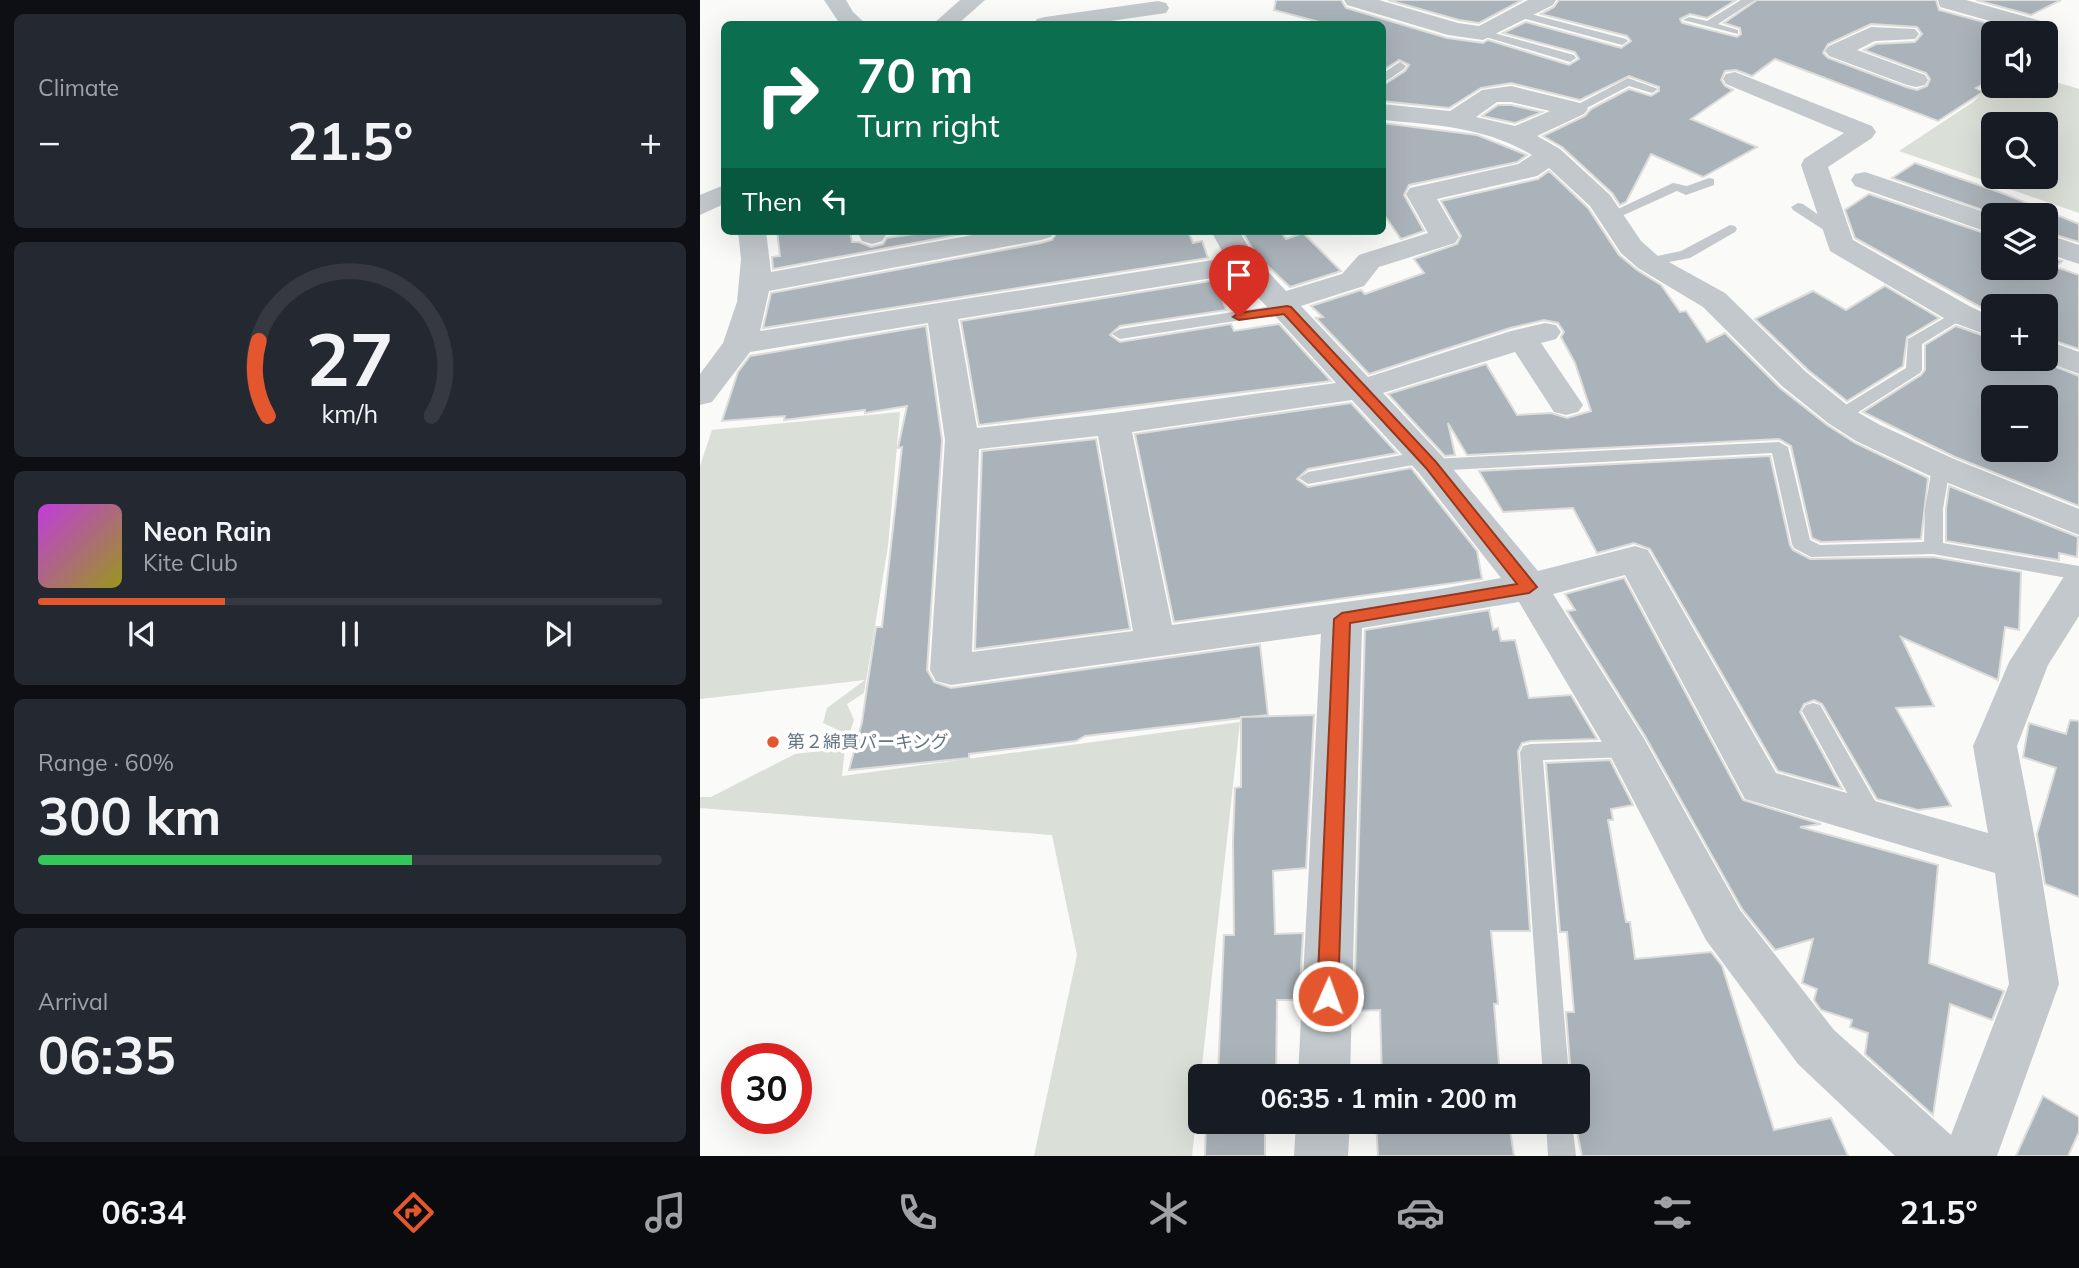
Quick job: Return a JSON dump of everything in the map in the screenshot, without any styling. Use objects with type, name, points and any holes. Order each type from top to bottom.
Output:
[{"type":"street","points":[[835,0],[844,16],[850,21]]},
{"type":"street","points":[[948,21],[974,0]]},
{"type":"street","points":[[1355,0],[1456,30],[1483,33],[1533,4]]},
{"type":"street","points":[[1071,21],[1158,11]]},
{"type":"street","points":[[1916,80],[1837,51],[1871,34],[1929,14],[1984,21]]},
{"type":"street","points":[[1735,79],[1863,132],[1814,165],[1840,245],[1960,314],[1981,323]]},
{"type":"street","points":[[1455,119],[1491,95],[1511,94],[1575,109]]},
{"type":"street","points":[[1517,135],[1575,109]]},
{"type":"street","points":[[1389,120],[1455,119],[1517,135],[1551,155],[1600,201],[1631,247],[1648,262],[1714,300],[1794,379],[1840,416],[1868,433],[1941,467],[2079,523]]},
{"type":"street","points":[[1283,306],[1353,280],[1369,261],[1445,237],[1420,194],[1527,170],[1551,155]]},
{"type":"street","points":[[1865,180],[1981,221]]},
{"type":"street","points":[[700,207],[721,195]]},
{"type":"street","points":[[700,395],[739,344],[757,284],[758,259],[753,235]]},
{"type":"street","points":[[757,284],[1020,235]]},
{"type":"street","points":[[2058,247],[2079,255]]},
{"type":"street","points":[[739,344],[942,314],[1235,248],[1283,306],[1363,389],[1427,461],[1529,587],[1628,749],[1723,925],[1816,1046],[1934,1156]]},
{"type":"street","points":[[942,314],[962,440],[951,670],[1342,619],[1529,587],[1635,559],[1761,786],[2016,860]]},
{"type":"street","points":[[962,440],[1113,424],[1363,389],[1534,335],[1566,405]]},
{"type":"street","points":[[2058,355],[2079,364]]},
{"type":"street","points":[[1113,424],[1155,643]]},
{"type":"street","points":[[1970,1156],[2034,985],[2016,860],[1995,746],[2029,662],[2079,585]]},
{"type":"street","points":[[1324,1064],[1342,619]]},
{"type":"street","points":[[1321,1156],[1322,1134]]},
{"type":"lane","points":[[1709,25],[1749,0]]},
{"type":"lane","points":[[1533,4],[1622,41]]},
{"type":"lane","points":[[1689,20],[1734,32]]},
{"type":"lane","points":[[1483,33],[1570,58]]},
{"type":"lane","points":[[1386,77],[1400,66]]},
{"type":"lane","points":[[1575,109],[1628,82],[1652,89]]},
{"type":"lane","points":[[1610,216],[1678,186],[1686,191],[1709,182]]},
{"type":"lane","points":[[1798,207],[1836,231]]},
{"type":"lane","points":[[1648,262],[1685,255],[1730,229]]},
{"type":"lane","points":[[1120,334],[1283,306]]},
{"type":"lane","points":[[1840,416],[1914,370],[1914,342],[1960,314]]},
{"type":"lane","points":[[1308,478],[1427,461],[1779,447],[1801,544],[1818,552],[1933,548],[2079,573]]},
{"type":"lane","points":[[1933,548],[1934,509],[1941,467]]},
{"type":"lane","points":[[1813,711],[1874,820]]},
{"type":"lane","points":[[1555,1064],[1531,752],[1628,749]]},
{"type":"lane","points":[[1560,1134],[1562,1156]]},
{"type":"shaded area","points":[[2058,83],[2079,89],[2079,213],[2058,206],[2058,203],[2050,203],[2009,189],[2058,189],[2058,112],[1981,112],[1981,179],[1899,151],[1981,94],[1981,98],[2058,98]]},
{"type":"shaded area","points":[[900,412],[888,546],[864,693],[847,704],[854,720],[849,735],[823,723],[827,708],[865,680],[700,699],[700,466],[712,430]]},
{"type":"shaded area","points":[[1240,722],[1202,1064],[1188,1064],[1188,1134],[1194,1134],[1192,1156],[1034,1156],[1077,955],[1052,835],[700,808],[700,797],[711,797],[795,754],[845,748],[842,776]]},
{"type":"building","points":[[1276,0],[1341,0],[1346,8],[1447,38],[1483,43],[1488,40],[1569,65],[1579,59],[1575,52],[1503,33],[1526,22],[1621,48],[1631,41],[1627,36],[1541,14],[1554,7],[1559,0],[1736,0],[1707,18],[1690,14],[1680,19],[1682,23],[1737,37],[1741,34],[1740,28],[1724,23],[1757,0],[1936,0],[1939,10],[1981,21],[1981,85],[1976,88],[1981,93],[1938,121],[1775,59],[1752,76],[1736,70],[1725,71],[1721,80],[1733,90],[1691,119],[1757,147],[1703,177],[1651,154],[1626,202],[1620,205],[1612,193],[1562,147],[1543,136],[1585,116],[1591,109],[1629,89],[1651,96],[1659,91],[1659,87],[1629,76],[1580,100],[1511,83],[1481,88],[1449,108],[1386,101],[1386,83],[1405,71],[1409,65],[1399,60],[1386,68],[1386,21],[1316,21],[1274,10]],"holes":[[[1871,24],[1917,27],[1922,34],[1915,42],[1876,44],[1864,50],[1926,73],[1930,79],[1927,86],[1917,90],[1828,58],[1823,53],[1828,44]]]},
{"type":"building","points":[[1388,0],[1522,0],[1479,23]]},
{"type":"building","points":[[1976,0],[2061,0],[2031,15]]},
{"type":"building","points":[[1498,105],[1542,112],[1515,123],[1482,116]]},
{"type":"building","points":[[1386,124],[1477,135],[1527,155],[1517,162],[1409,185],[1404,195],[1424,231],[1401,239],[1386,218]]},
{"type":"building","points":[[1915,163],[1981,186],[1981,189],[1990,189],[2026,203],[1981,203],[1981,210],[1892,178]]},
{"type":"building","points":[[1549,171],[1588,208],[1619,255],[1661,285],[1680,312],[1686,311],[1707,342],[1725,333],[1780,388],[1827,425],[1855,443],[1928,478],[1921,539],[1821,542],[1812,538],[1791,446],[1779,439],[1467,455],[1448,423],[1455,455],[1445,456],[1388,394],[1486,364],[1517,415],[1551,413],[1567,418],[1591,411],[1575,363],[1561,337],[1564,332],[1558,323],[1544,320],[1510,328],[1369,374],[1316,318],[1323,317],[1311,306],[1361,290],[1365,294],[1424,273],[1414,259],[1457,244],[1461,236],[1441,201],[1538,179]]},
{"type":"building","points":[[1869,194],[1981,232],[1981,280],[2058,280],[2058,268],[2079,275],[2079,349],[2058,342],[2058,294],[1981,294],[1981,307],[1855,238],[1845,210]]},
{"type":"building","points":[[2058,216],[2079,224],[2079,242],[2058,236]]},
{"type":"building","points":[[777,235],[851,235],[852,242],[871,247],[883,244],[887,238],[907,235],[957,235],[773,269],[772,257],[780,256]]},
{"type":"building","points":[[1055,235],[1190,235],[1193,243],[1202,241],[1208,258],[763,328],[771,293],[1052,240]]},
{"type":"building","points":[[1244,235],[1283,235],[1286,239],[1305,235],[1341,271],[1290,287],[1257,256]]},
{"type":"building","points":[[1216,280],[1226,310],[1120,326],[1110,335],[1120,342],[1231,324],[1234,331],[1279,324],[1331,381],[979,425],[961,321]]},
{"type":"building","points":[[1885,286],[1939,318],[1907,337],[1903,366],[1847,401],[1808,370],[1755,319],[1813,291],[1846,310]]},
{"type":"building","points":[[926,326],[942,440],[927,670],[934,682],[951,688],[1260,645],[1268,715],[1085,736],[1076,741],[969,754],[969,758],[849,770],[862,722],[876,627],[882,627],[902,447],[898,448],[907,406],[865,413],[865,410],[784,420],[785,416],[722,421],[738,372],[750,356]]},
{"type":"building","points":[[1956,326],[1981,335],[1981,371],[2058,371],[2058,368],[2079,376],[2079,506],[1955,457],[1863,412],[1925,370],[1925,345]]},
{"type":"building","points":[[1351,403],[1397,453],[1308,469],[1297,479],[1308,487],[1411,468],[1477,551],[1482,579],[1174,622],[1135,434]]},
{"type":"building","points":[[1096,439],[1130,629],[975,649],[982,451]]},
{"type":"building","points":[[1770,456],[1790,545],[1793,550],[1810,559],[1933,557],[2021,572],[2019,630],[2005,627],[1998,680],[1901,637],[1934,706],[1896,708],[1951,806],[1918,810],[1877,799],[1822,704],[1814,700],[1804,704],[1800,712],[1842,789],[1778,771],[1650,549],[1634,543],[1597,553],[1573,508],[1503,512],[1479,471]]},
{"type":"building","points":[[1949,486],[2078,537],[2077,557],[2059,553],[2059,560],[1946,541]]},
{"type":"building","points":[[1624,578],[1743,800],[1821,824],[1800,827],[1938,865],[1929,963],[2004,991],[1992,1020],[1950,1004],[1933,1115],[1865,1054],[1868,1033],[1850,1027],[1852,1020],[1821,1010],[1814,1000],[1817,989],[1802,983],[1813,939],[1775,950],[1742,909],[1645,736],[1567,611],[1575,610],[1565,594]]},
{"type":"building","points":[[1489,610],[1493,630],[1498,628],[1501,641],[1515,640],[1529,698],[1571,695],[1597,739],[1531,741],[1522,743],[1518,751],[1530,931],[1491,931],[1498,1004],[1494,1004],[1499,1064],[1382,1064],[1380,1010],[1354,1011],[1365,630]]},
{"type":"building","points":[[1314,715],[1306,868],[1273,871],[1275,934],[1303,933],[1299,1000],[1277,1000],[1276,1064],[1219,1064],[1224,935],[1234,935],[1233,841],[1235,788],[1241,787],[1241,717]]},
{"type":"building","points":[[2070,720],[2079,721],[2079,897],[2045,884],[2037,834],[2056,768],[2023,757],[2029,723],[2066,734]]},
{"type":"building","points":[[1610,760],[1633,805],[1611,809],[1613,820],[1608,820],[1626,922],[1630,922],[1635,959],[1711,952],[1722,966],[1774,1130],[1831,1118],[1848,1156],[1582,1156],[1577,1134],[1590,1134],[1590,1064],[1570,1064],[1566,1012],[1574,1012],[1567,932],[1560,932],[1546,763]]},
{"type":"building","points":[[2043,1096],[2079,1117],[2079,1132],[2068,1156],[2016,1156]]},
{"type":"building","points":[[1206,1134],[1265,1134],[1265,1156],[1205,1156]]},
{"type":"building","points":[[1377,1134],[1511,1134],[1514,1156],[1378,1156]]},
{"type":"place","name":"第２綿貫パーキング","points":[[773,742]]},
{"type":"route","points":[[1239,317],[1287,309],[1431,465],[1529,587],[1342,619],[1328,996]]}]
